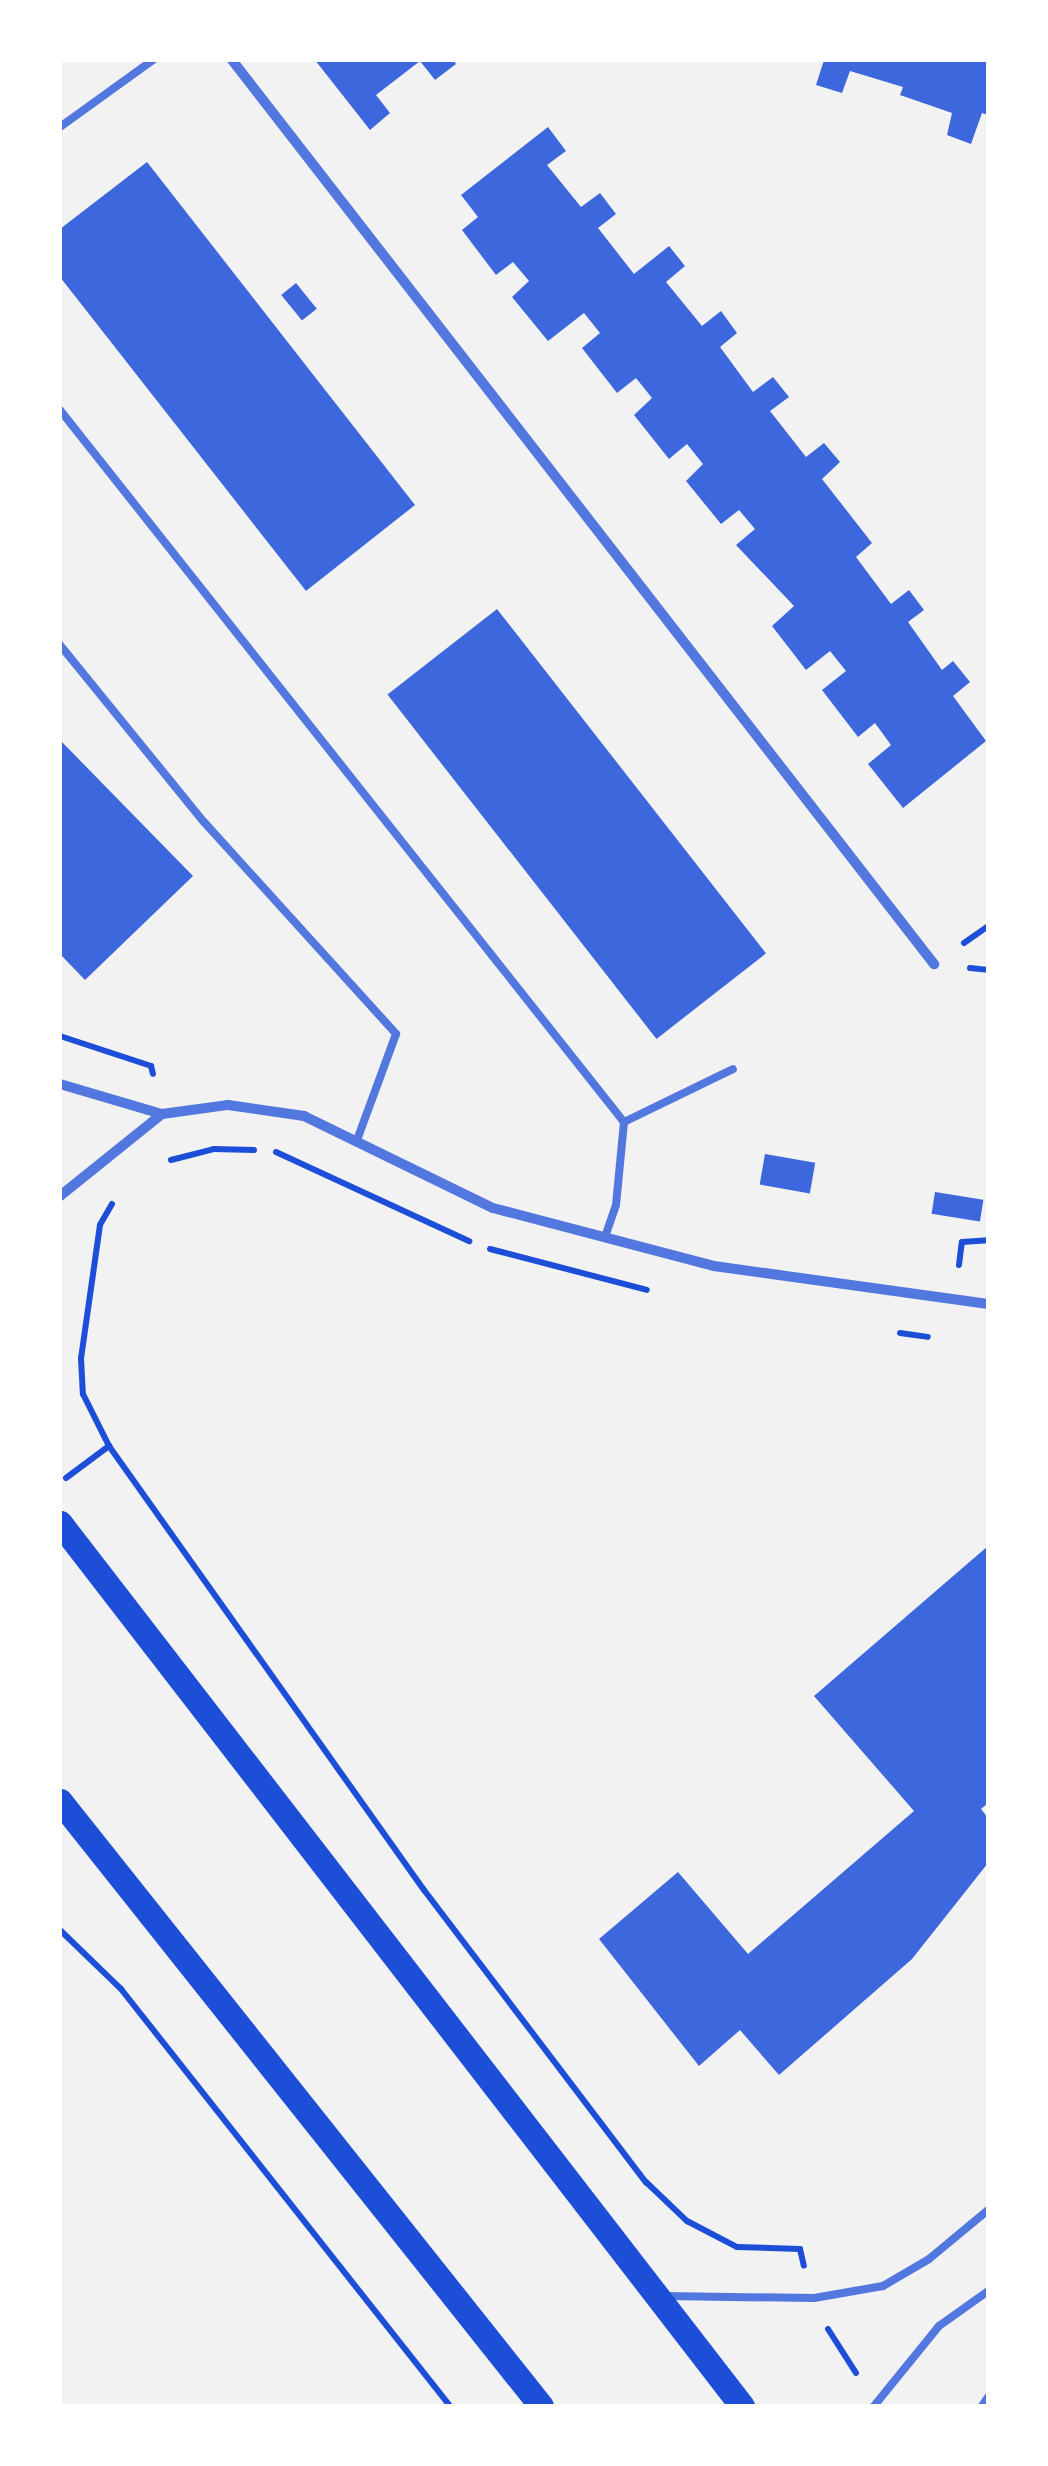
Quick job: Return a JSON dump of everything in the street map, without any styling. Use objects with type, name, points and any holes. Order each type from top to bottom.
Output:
[{"type":"main road","points":[[60,1523],[652,2296],[742,2406]]},
{"type":"main road","points":[[60,1801],[542,2406]]},
{"type":"street","points":[[232,60],[934,964]]},
{"type":"street","points":[[60,1084],[162,1114],[228,1105],[304,1116],[492,1208],[714,1266],[988,1304]]},
{"type":"street","points":[[60,1196],[162,1114]]},
{"type":"lane","points":[[60,127],[153,60]]},
{"type":"lane","points":[[60,410],[624,1122],[616,1205],[605,1237]]},
{"type":"lane","points":[[60,645],[204,822],[396,1034],[357,1140]]},
{"type":"lane","points":[[624,1122],[733,1069]]},
{"type":"lane","points":[[652,2296],[814,2298],[883,2286],[929,2260],[988,2210]]},
{"type":"lane","points":[[876,2402],[940,2326],[988,2290]]},
{"type":"lane","points":[[982,2406],[988,2397]]},
{"type":"path","points":[[60,1036],[151,1066],[172,1160],[160,1166]]},
{"type":"path","points":[[123,1191],[100,1225],[81,1358],[83,1394],[109,1446],[424,1890],[646,2182],[687,2221],[737,2247],[800,2249],[814,2298],[840,2355],[876,2402]]},
{"type":"path","points":[[60,1483],[109,1446]]},
{"type":"path","points":[[60,1930],[121,1989],[450,2406]]},
{"type":"building","points":[[315,60],[453,60],[456,64],[435,80],[420,61],[376,95],[390,113],[370,130]]},
{"type":"building","points":[[824,60],[988,60],[988,115],[982,113],[971,144],[947,135],[952,113],[900,95],[903,87],[850,71],[842,93],[816,85]]},
{"type":"building","points":[[548,127],[566,151],[547,165],[581,207],[600,193],[616,214],[598,228],[634,274],[669,246],[685,266],[666,282],[702,326],[721,311],[737,333],[720,347],[753,392],[773,377],[789,397],[770,411],[806,457],[824,443],[840,462],[822,479],[872,543],[856,557],[891,604],[909,590],[924,610],[908,622],[942,670],[953,661],[970,682],[953,696],[986,741],[903,808],[868,764],[891,745],[875,723],[858,737],[822,690],[846,671],[830,651],[806,670],[772,626],[794,606],[736,545],[755,529],[739,510],[721,524],[686,481],[703,464],[687,444],[669,459],[634,415],[652,398],[636,378],[617,393],[582,348],[600,333],[584,313],[548,341],[512,297],[529,281],[513,262],[496,275],[462,230],[478,217],[461,195]]},
{"type":"building","points":[[147,162],[415,505],[306,591],[60,277],[60,229]]},
{"type":"building","points":[[296,283],[317,309],[302,321],[281,295]]},
{"type":"building","points":[[497,609],[766,953],[657,1039],[387,695]]},
{"type":"building","points":[[60,740],[193,876],[85,980],[60,954]]},
{"type":"building","points":[[765,1154],[815,1163],[810,1193],[760,1185]]},
{"type":"building","points":[[935,1192],[983,1200],[980,1221],[932,1214]]},
{"type":"building","points":[[988,1546],[988,1803],[981,1809],[988,1818],[988,1863],[912,1959],[779,2075],[740,2030],[699,2066],[599,1939],[678,1872],[748,1954],[914,1811],[814,1696]]}]
